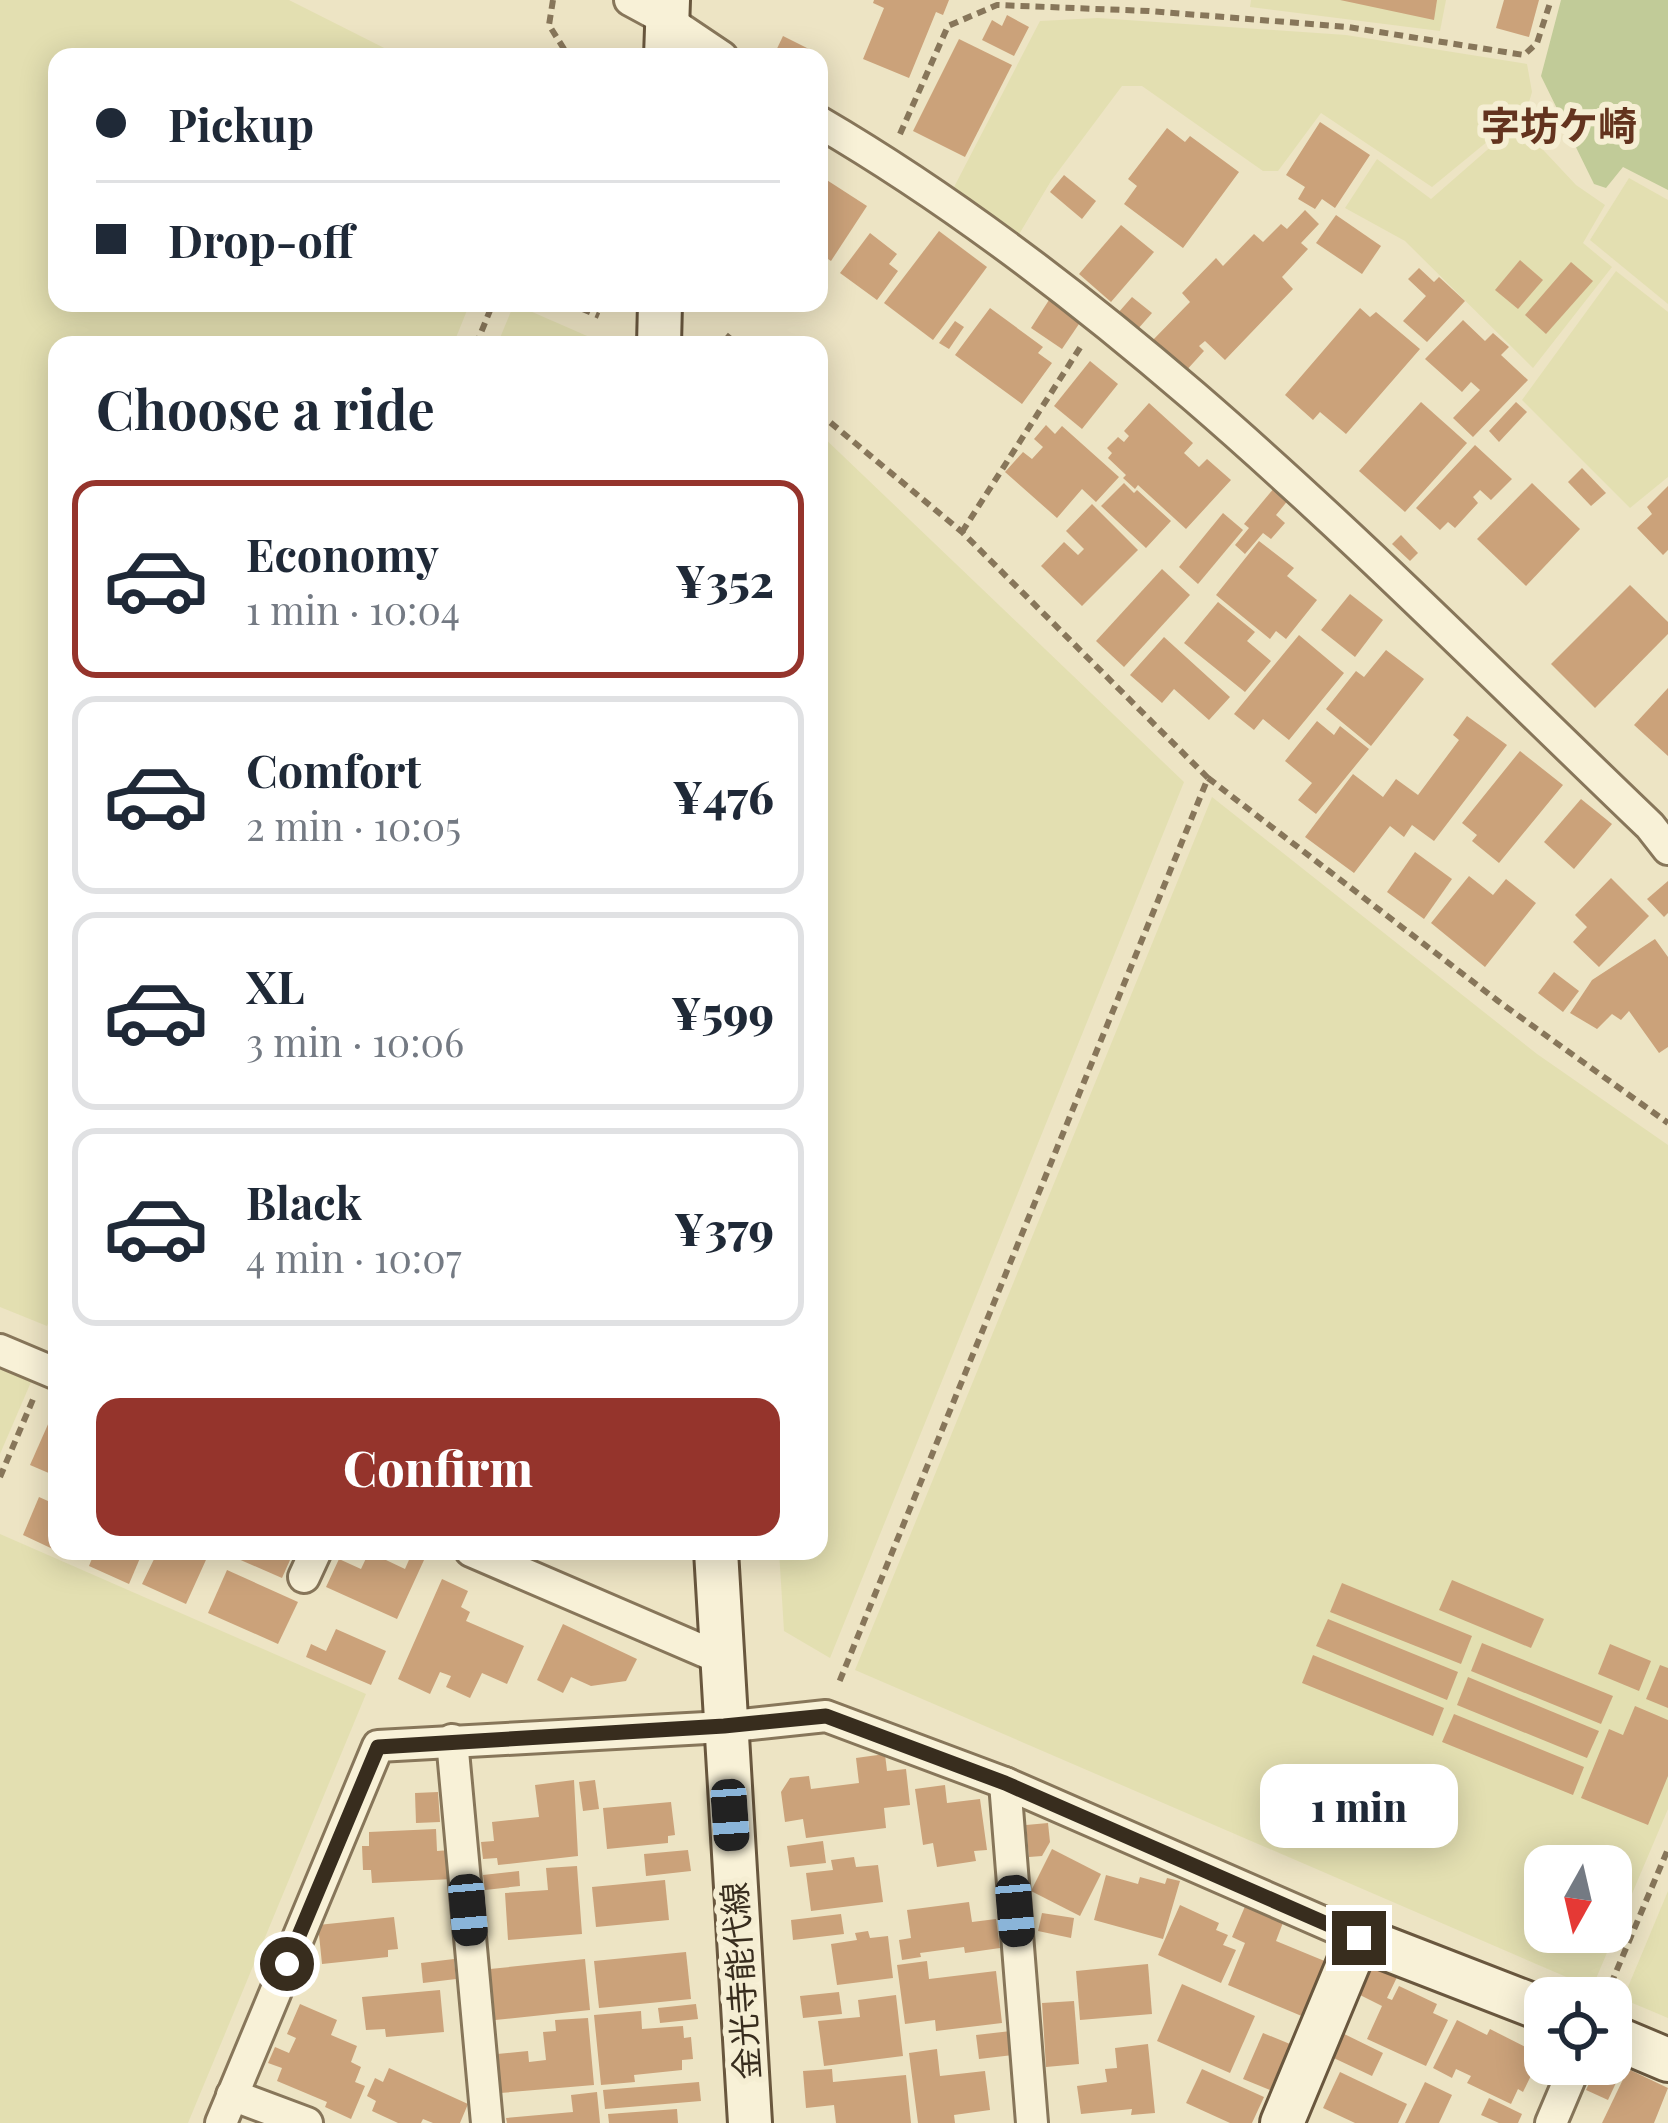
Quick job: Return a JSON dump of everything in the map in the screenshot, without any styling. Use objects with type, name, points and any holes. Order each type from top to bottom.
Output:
[{"type":"main road","name":"金光寺能代線","points":[[716,1560],[750,2123]]},
{"type":"main road","points":[[1282,2123],[1359,1938],[1524,2002]]},
{"type":"main road","points":[[1632,2045],[1668,2060]]},
{"type":"street","points":[[658,19],[707,48]]},
{"type":"street","points":[[828,127],[887,162],[1099,318],[1247,443],[1650,826],[1668,849]]},
{"type":"street","points":[[0,1350],[48,1371]]},
{"type":"street","points":[[492,1560],[722,1659]]},
{"type":"street","points":[[307,2123],[226,2109],[378,1747],[826,1716],[1005,1783],[1359,1938]]},
{"type":"street","points":[[452,1740],[487,2123]]},
{"type":"street","points":[[1005,1783],[1032,2123]]},
{"type":"street","points":[[1551,2123],[1567,2085]]},
{"type":"path","points":[[553,0],[549,25],[563,48]]},
{"type":"path","points":[[887,162],[948,26],[998,3],[1348,27],[1524,55],[1538,43],[1551,0]]},
{"type":"path","points":[[589,312],[599,316]]},
{"type":"path","points":[[962,532],[1099,318]]},
{"type":"path","points":[[828,420],[962,532],[1208,778],[1498,1001],[1668,1123]]},
{"type":"path","points":[[826,1716],[1208,778]]},
{"type":"path","points":[[0,1477],[48,1378]]},
{"type":"path","points":[[1614,1977],[1668,1849]]},
{"type":"shaded area","points":[[0,0],[289,0],[384,48],[48,48],[48,312],[466,312],[457,336],[48,336],[48,1324],[0,1307]]},
{"type":"shaded area","points":[[1251,0],[1446,0],[1440,31],[1250,7]]},
{"type":"shaded area","points":[[1098,18],[1346,35],[1527,64],[1532,92],[1527,109],[1432,187],[1321,113],[1278,171],[1263,171],[1142,86],[1122,86],[1051,181],[1018,236],[952,191],[1040,21]]},
{"type":"shaded area","points":[[1518,123],[1576,185],[1605,205],[1583,243],[1612,267],[1533,368],[1405,241],[1345,208],[1377,159],[1431,199]]},
{"type":"shaded area","points":[[1629,178],[1668,200],[1668,304],[1590,240]]},
{"type":"shaded area","points":[[1616,271],[1668,312],[1668,477],[1630,508],[1522,400]]},
{"type":"shaded area","points":[[511,312],[532,312],[587,336],[501,336]]},
{"type":"shaded area","points":[[828,442],[1184,782],[830,1658],[784,1631],[780,1560],[828,1560]]},
{"type":"shaded area","points":[[1212,797],[1537,1054],[1668,1145],[1668,1809],[1632,1894],[1632,1845],[1524,1845],[1524,1953],[1607,1953],[1597,1977],[1567,1977],[855,1670]]},
{"type":"shaded area","points":[[0,1369],[31,1382],[0,1454]]},
{"type":"shaded area","points":[[0,1534],[48,1555],[48,1560],[59,1560],[366,1694],[188,2123],[0,2123]]},
{"type":"shaded area","points":[[1668,1891],[1668,2018],[1632,2003],[1632,1977]]},
{"type":"green space","points":[[1561,0],[1668,0],[1668,190],[1623,167],[1606,188],[1594,184],[1541,76]]},
{"type":"building","points":[[874,0],[949,0],[943,15],[936,12],[909,78],[863,59],[884,8]]},
{"type":"building","points":[[1340,0],[1437,0],[1434,20]]},
{"type":"building","points":[[1504,0],[1539,0],[1529,37],[1496,28]]},
{"type":"building","points":[[1007,15],[1029,27],[1014,56],[982,40],[992,20],[1002,26]]},
{"type":"building","points":[[783,36],[807,48],[777,48]]},
{"type":"building","points":[[959,39],[1012,65],[965,157],[913,131]]},
{"type":"building","points":[[1320,122],[1370,155],[1335,208],[1322,199],[1315,209],[1298,199],[1305,187],[1286,175]]},
{"type":"building","points":[[1167,128],[1185,142],[1190,136],[1239,172],[1183,248],[1124,204],[1137,186],[1128,179]]},
{"type":"building","points":[[1064,175],[1096,201],[1082,219],[1050,192]]},
{"type":"building","points":[[828,181],[867,206],[831,261],[828,259]]},
{"type":"building","points":[[1305,210],[1319,224],[1301,243],[1308,249],[1282,277],[1293,289],[1225,360],[1205,341],[1199,346],[1204,351],[1184,373],[1151,342],[1190,302],[1182,293],[1216,258],[1223,266],[1254,234],[1263,242],[1281,224],[1287,229]]},
{"type":"building","points":[[1336,215],[1381,246],[1362,274],[1316,243]]},
{"type":"building","points":[[1121,225],[1154,252],[1111,302],[1079,274]]},
{"type":"building","points":[[939,231],[987,267],[933,340],[884,303]]},
{"type":"building","points":[[870,233],[897,254],[889,264],[898,271],[877,300],[840,273]]},
{"type":"building","points":[[1520,260],[1543,280],[1518,309],[1495,290]]},
{"type":"building","points":[[1571,262],[1593,281],[1546,334],[1525,315]]},
{"type":"building","points":[[1419,268],[1434,282],[1439,277],[1465,301],[1427,342],[1403,321],[1426,296],[1408,279]]},
{"type":"building","points":[[1132,297],[1152,313],[1137,330],[1118,313]]},
{"type":"building","points":[[1049,300],[1081,321],[1062,349],[1031,328]]},
{"type":"building","points":[[990,308],[1043,347],[1038,353],[1052,363],[1022,404],[955,355]]},
{"type":"building","points":[[1360,308],[1370,317],[1376,312],[1420,349],[1346,434],[1320,412],[1313,420],[1285,395]]},
{"type":"building","points":[[1463,320],[1485,341],[1493,333],[1509,347],[1501,355],[1528,380],[1473,437],[1453,418],[1480,390],[1471,382],[1462,392],[1425,359]]},
{"type":"building","points":[[955,321],[964,327],[949,349],[939,343]]},
{"type":"building","points":[[1090,361],[1118,384],[1082,429],[1054,406]]},
{"type":"building","points":[[1421,402],[1467,443],[1405,512],[1359,471]]},
{"type":"building","points":[[1516,402],[1527,412],[1499,442],[1489,431]]},
{"type":"building","points":[[1149,403],[1193,443],[1184,453],[1199,467],[1207,459],[1231,480],[1186,529],[1138,485],[1135,489],[1108,458],[1112,453],[1107,448],[1118,437],[1124,442],[1129,436],[1124,431]]},
{"type":"building","points":[[1046,425],[1055,434],[1062,426],[1119,477],[1096,502],[1082,489],[1057,518],[1005,472],[1023,452],[1032,459],[1043,447],[1034,439]]},
{"type":"building","points":[[1475,445],[1512,479],[1491,500],[1480,490],[1473,497],[1478,503],[1455,528],[1448,522],[1440,530],[1416,508]]},
{"type":"building","points":[[1582,468],[1606,493],[1591,506],[1568,482]]},
{"type":"building","points":[[1124,483],[1171,521],[1146,548],[1101,506]]},
{"type":"building","points":[[1532,483],[1580,529],[1526,586],[1477,539]]},
{"type":"building","points":[[1668,486],[1668,550],[1663,555],[1637,528],[1652,514],[1647,507]]},
{"type":"building","points":[[1275,487],[1289,499],[1276,515],[1285,523],[1271,539],[1263,533],[1245,554],[1235,545],[1249,528],[1244,524]]},
{"type":"building","points":[[1092,504],[1138,550],[1082,606],[1041,566],[1064,542],[1078,555],[1084,549],[1066,531]]},
{"type":"building","points":[[1223,513],[1243,530],[1198,584],[1179,567]]},
{"type":"building","points":[[1401,535],[1418,553],[1410,561],[1392,544]]},
{"type":"building","points":[[1259,541],[1294,568],[1287,576],[1317,600],[1286,639],[1276,631],[1270,639],[1216,595]]},
{"type":"building","points":[[1162,569],[1190,595],[1124,667],[1096,641]]},
{"type":"building","points":[[1630,585],[1668,622],[1668,634],[1595,708],[1551,664]]},
{"type":"building","points":[[1350,594],[1383,620],[1355,657],[1321,630]]},
{"type":"building","points":[[1218,602],[1255,632],[1247,641],[1271,661],[1245,692],[1184,643]]},
{"type":"building","points":[[1299,635],[1344,673],[1289,740],[1263,719],[1254,730],[1234,714]]},
{"type":"building","points":[[1164,637],[1230,697],[1209,720],[1174,689],[1162,703],[1130,675]]},
{"type":"building","points":[[1386,650],[1424,679],[1371,746],[1326,709],[1356,671],[1364,677]]},
{"type":"building","points":[[1668,688],[1668,756],[1634,725]]},
{"type":"building","points":[[1467,716],[1507,745],[1434,841],[1412,825],[1404,837],[1390,826],[1354,873],[1305,837],[1353,774],[1383,797],[1396,779],[1418,795],[1459,740],[1453,735]]},
{"type":"building","points":[[1317,721],[1334,735],[1340,726],[1369,749],[1316,814],[1298,800],[1312,783],[1285,761]]},
{"type":"building","points":[[1520,751],[1563,785],[1499,863],[1472,841],[1477,835],[1462,823]]},
{"type":"building","points":[[1581,799],[1612,824],[1574,869],[1544,842]]},
{"type":"building","points":[[1415,852],[1452,879],[1424,919],[1387,892]]},
{"type":"building","points":[[1469,876],[1493,895],[1506,879],[1536,903],[1485,967],[1431,923]]},
{"type":"building","points":[[1611,878],[1649,916],[1599,967],[1573,942],[1587,927],[1575,915]]},
{"type":"building","points":[[1668,881],[1668,913],[1664,917],[1647,899]]},
{"type":"building","points":[[1655,939],[1668,957],[1668,1047],[1659,1053],[1629,1011],[1621,1020],[1612,1014],[1597,1029],[1570,1013],[1592,980]]},
{"type":"building","points":[[1554,972],[1579,991],[1563,1012],[1538,993]]},
{"type":"building","points":[[48,1424],[48,1473],[30,1465]]},
{"type":"building","points":[[39,1497],[48,1501],[48,1547],[23,1535]]},
{"type":"building","points":[[91,1560],[139,1560],[129,1584],[89,1566]]},
{"type":"building","points":[[154,1560],[206,1560],[186,1604],[142,1584]]},
{"type":"building","points":[[241,1560],[290,1560],[282,1578]]},
{"type":"building","points":[[339,1560],[361,1569],[365,1560],[386,1560],[405,1569],[409,1560],[424,1560],[397,1619],[326,1587]]},
{"type":"building","points":[[227,1570],[298,1602],[278,1644],[208,1613]]},
{"type":"building","points":[[442,1579],[468,1591],[461,1607],[470,1612],[466,1621],[524,1646],[507,1684],[482,1673],[470,1698],[446,1687],[451,1676],[440,1672],[430,1694],[398,1679]]},
{"type":"building","points":[[1452,1580],[1544,1619],[1531,1648],[1439,1610]]},
{"type":"building","points":[[1342,1583],[1472,1636],[1461,1664],[1330,1612]]},
{"type":"building","points":[[1328,1619],[1458,1672],[1447,1700],[1316,1646]]},
{"type":"building","points":[[563,1624],[637,1659],[626,1681],[591,1686],[571,1677],[563,1693],[537,1680]]},
{"type":"building","points":[[336,1629],[386,1651],[371,1685],[306,1657],[311,1644],[326,1651]]},
{"type":"building","points":[[1482,1643],[1613,1696],[1601,1724],[1471,1671]]},
{"type":"building","points":[[1610,1644],[1651,1661],[1639,1691],[1598,1674]]},
{"type":"building","points":[[1313,1655],[1444,1708],[1433,1736],[1302,1683]]},
{"type":"building","points":[[1660,1665],[1668,1668],[1668,1708],[1646,1699]]},
{"type":"building","points":[[1468,1677],[1599,1731],[1587,1758],[1457,1705]]},
{"type":"building","points":[[1635,1706],[1668,1720],[1668,1776],[1648,1825],[1581,1798],[1609,1729],[1623,1735]]},
{"type":"building","points":[[1454,1714],[1584,1767],[1573,1795],[1442,1742]]},
{"type":"building","points":[[885,1754],[887,1771],[906,1769],[910,1805],[884,1808],[886,1828],[806,1838],[803,1819],[785,1822],[781,1792],[790,1778],[809,1776],[811,1789],[859,1783],[856,1758]]},
{"type":"building","points":[[574,1780],[578,1856],[498,1865],[497,1858],[483,1859],[481,1842],[494,1841],[492,1822],[539,1817],[535,1785]]},
{"type":"building","points":[[595,1780],[599,1809],[583,1811],[579,1782]]},
{"type":"building","points":[[945,1785],[947,1803],[980,1799],[987,1850],[974,1851],[976,1861],[937,1867],[933,1843],[923,1845],[915,1789]]},
{"type":"building","points":[[438,1792],[440,1822],[416,1823],[415,1793]]},
{"type":"building","points":[[671,1802],[675,1835],[668,1836],[668,1843],[607,1849],[603,1808]]},
{"type":"building","points":[[1048,1823],[1050,1842],[1042,1856],[1029,1857],[1026,1825]]},
{"type":"building","points":[[436,1829],[437,1851],[450,1850],[452,1879],[372,1883],[371,1870],[363,1870],[362,1846],[369,1846],[369,1832]]},
{"type":"building","points":[[823,1841],[826,1863],[790,1867],[787,1846]]},
{"type":"building","points":[[1052,1849],[1101,1874],[1080,1916],[1031,1891]]},
{"type":"building","points":[[688,1850],[691,1871],[646,1876],[644,1854]]},
{"type":"building","points":[[854,1857],[856,1867],[878,1865],[883,1902],[811,1911],[806,1873],[833,1870],[831,1860]]},
{"type":"building","points":[[577,1866],[582,1934],[508,1940],[505,1893],[548,1890],[546,1868]]},
{"type":"building","points":[[519,1871],[520,1886],[485,1890],[483,1875]]},
{"type":"building","points":[[1106,1875],[1138,1884],[1140,1877],[1165,1884],[1167,1878],[1180,1881],[1163,1939],[1094,1920]]},
{"type":"building","points":[[665,1880],[669,1920],[596,1927],[592,1887]]},
{"type":"building","points":[[969,1902],[972,1922],[996,1919],[1000,1948],[965,1953],[964,1947],[902,1960],[899,1940],[911,1938],[907,1910]]},
{"type":"building","points":[[1246,1904],[1284,1920],[1276,1941],[1327,1962],[1304,2017],[1228,1985],[1245,1943],[1232,1937]]},
{"type":"building","points":[[1180,1905],[1219,1923],[1216,1930],[1228,1935],[1223,1945],[1236,1950],[1221,1983],[1158,1955]]},
{"type":"building","points":[[1042,1913],[1074,1918],[1071,1938],[1038,1931]]},
{"type":"building","points":[[841,1914],[844,1934],[793,1940],[791,1920]]},
{"type":"building","points":[[394,1917],[398,1949],[388,1950],[388,1957],[322,1964],[318,1925]]},
{"type":"building","points":[[868,1931],[870,1938],[888,1936],[893,1978],[837,1985],[831,1944],[857,1940],[855,1933]]},
{"type":"building","points":[[686,1952],[691,1999],[599,2008],[594,1961]]},
{"type":"building","points":[[454,1959],[456,1979],[423,1983],[421,1963]]},
{"type":"building","points":[[585,1959],[590,2010],[495,2020],[490,1969]]},
{"type":"building","points":[[927,1961],[929,1979],[996,1971],[1002,2023],[936,2031],[935,2020],[905,2024],[897,1965]]},
{"type":"building","points":[[1378,1963],[1399,1973],[1387,1998],[1392,2000],[1399,1986],[1437,2004],[1433,2013],[1448,2020],[1426,2066],[1367,2039],[1382,2006],[1354,1992],[1364,1969]]},
{"type":"building","points":[[1148,1964],[1152,2014],[1080,2020],[1076,1971]]},
{"type":"building","points":[[1182,1984],[1255,2016],[1230,2073],[1157,2041]]},
{"type":"building","points":[[440,1990],[444,2032],[386,2037],[385,2029],[366,2030],[362,1997]]},
{"type":"building","points":[[839,1992],[842,2014],[803,2018],[800,1996]]},
{"type":"building","points":[[896,1995],[903,2056],[824,2066],[818,2021],[860,2017],[858,2000]]},
{"type":"building","points":[[1074,2001],[1079,2064],[1046,2067],[1042,2003]]},
{"type":"building","points":[[300,2004],[337,2020],[331,2035],[357,2046],[351,2062],[361,2067],[355,2082],[365,2086],[351,2119],[325,2107],[327,2102],[277,2081],[282,2068],[268,2063],[275,2047],[289,2053],[296,2038],[287,2034]]},
{"type":"building","points":[[696,2004],[698,2019],[660,2023],[658,2008]]},
{"type":"building","points":[[641,2011],[642,2029],[683,2026],[684,2038],[691,2037],[693,2059],[682,2060],[682,2070],[634,2075],[635,2082],[601,2085],[594,2015]]},
{"type":"building","points":[[588,2018],[594,2085],[500,2093],[497,2054],[528,2051],[529,2062],[546,2060],[543,2032],[556,2031],[555,2020]]},
{"type":"building","points":[[1457,2020],[1487,2035],[1490,2029],[1524,2046],[1526,2085],[1523,2092],[1518,2089],[1511,2104],[1467,2083],[1471,2076],[1456,2069],[1452,2078],[1433,2068]]},
{"type":"building","points":[[1334,2029],[1383,2053],[1372,2076],[1323,2053]]},
{"type":"building","points":[[1011,2031],[1013,2055],[979,2059],[976,2035]]},
{"type":"building","points":[[1263,2033],[1290,2044],[1270,2090],[1243,2079]]},
{"type":"building","points":[[1148,2044],[1155,2113],[1131,2115],[1132,2109],[1081,2114],[1077,2086],[1107,2082],[1105,2069],[1117,2068],[1115,2048]]},
{"type":"building","points":[[937,2049],[940,2076],[985,2071],[990,2110],[954,2115],[955,2123],[918,2123],[909,2053]]},
{"type":"building","points":[[389,2068],[468,2104],[460,2123],[423,2119],[421,2123],[398,2123],[372,2111],[376,2101],[367,2096],[375,2078],[383,2082]]},
{"type":"building","points":[[832,2069],[833,2082],[906,2075],[911,2123],[836,2123],[834,2105],[806,2108],[803,2071]]},
{"type":"building","points":[[1202,2069],[1264,2097],[1252,2123],[1230,2123],[1186,2103]]},
{"type":"building","points":[[1632,2071],[1668,2088],[1654,2123],[1602,2123],[1620,2085],[1632,2085]]},
{"type":"building","points":[[1340,2072],[1407,2104],[1398,2123],[1355,2123],[1323,2108]]},
{"type":"building","points":[[699,2082],[701,2101],[605,2109],[603,2090]]},
{"type":"building","points":[[1425,2082],[1452,2095],[1439,2123],[1405,2123]]},
{"type":"building","points":[[1588,2085],[1615,2085],[1608,2100],[1586,2090]]},
{"type":"building","points":[[597,2092],[600,2123],[507,2123],[506,2118],[573,2112],[571,2095]]},
{"type":"building","points":[[1489,2098],[1522,2114],[1518,2123],[1499,2123],[1481,2115]]},
{"type":"building","points":[[677,2109],[678,2123],[609,2123],[608,2114]]},
{"type":"district","name":"字坊ケ崎","points":[[1559,126]]},
{"type":"route","points":[[287,1964],[378,1747],[826,1716],[1005,1783],[1359,1938]]}]
